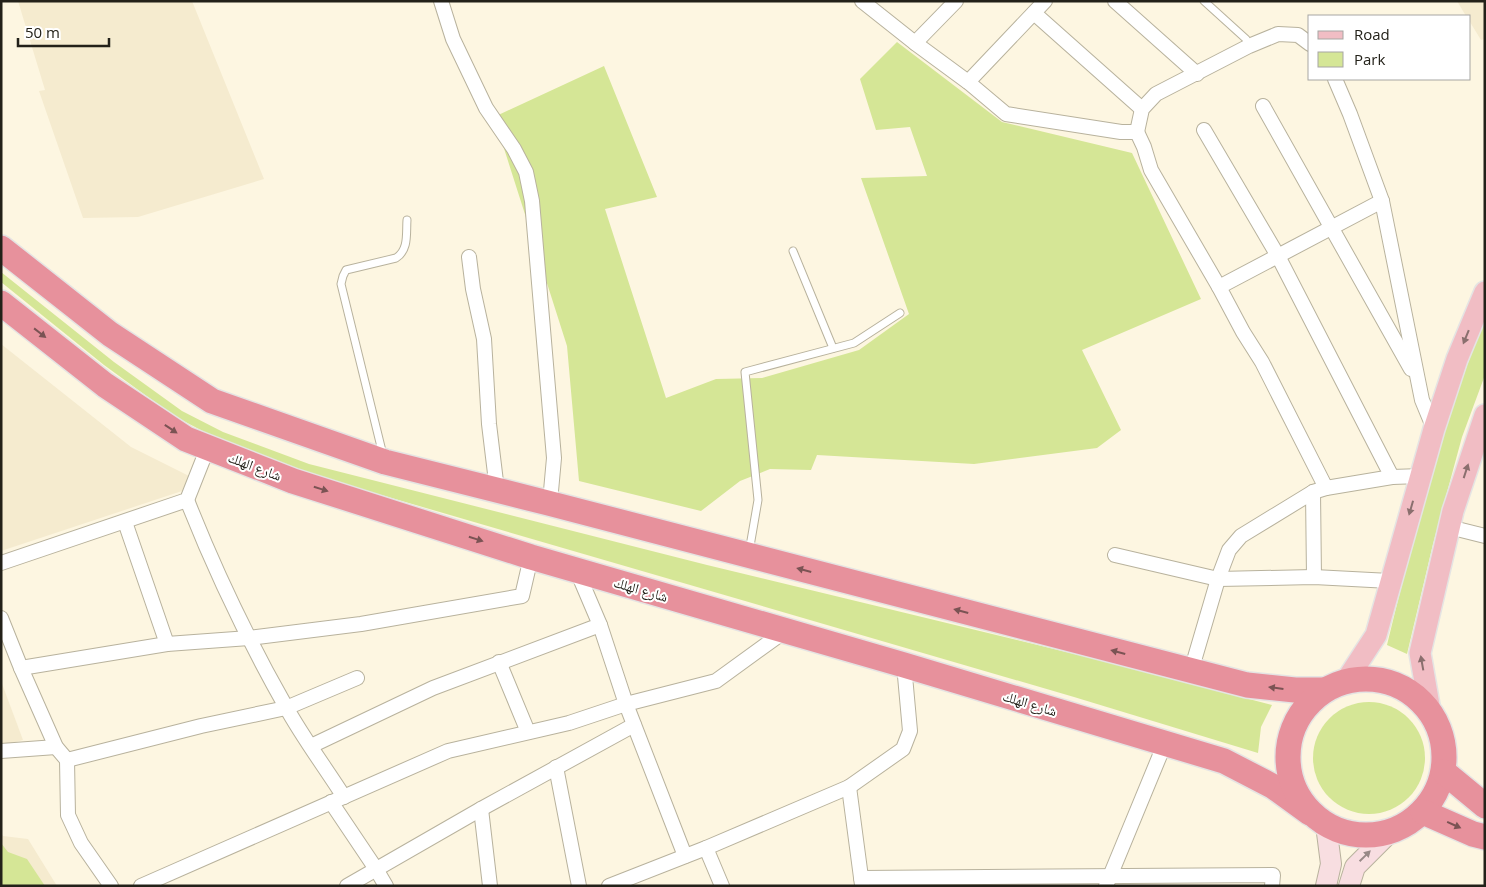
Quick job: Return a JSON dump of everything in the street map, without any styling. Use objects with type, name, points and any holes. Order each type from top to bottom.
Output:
[{"type":"highway","points":[[1,248],[110,334],[212,401],[384,462],[1247,685],[1295,690],[1335,686],[1370,678],[1393,683],[1414,694],[1430,711],[1439,727],[1444,745],[1444,772],[1435,796],[1423,812],[1408,824],[1390,832],[1368,836],[1346,833],[1318,819],[1296,794],[1289,771],[1288,748],[1294,725],[1307,706],[1335,686]]},
{"type":"highway","name":"شارع الهلك","points":[[1,303],[105,385],[186,439],[293,481],[577,571],[904,665],[1224,761],[1274,787],[1318,819]]},
{"type":"highway","points":[[1444,772],[1485,806]]},
{"type":"highway","points":[[1423,812],[1473,834],[1485,837]]},
{"type":"main road","points":[[1335,686],[1376,635],[1434,429],[1457,359],[1485,292]]},
{"type":"main road","points":[[1430,711],[1420,653],[1453,512],[1485,415]]},
{"type":"main road","points":[[1318,819],[1331,864],[1326,886]]},
{"type":"main road","points":[[1349,886],[1355,867],[1390,832]]},
{"type":"street","points":[[441,1],[453,39],[486,108],[514,149],[526,172],[532,201],[554,458],[548,503]]},
{"type":"street","points":[[862,1],[968,82],[1006,114],[1121,132],[1137,132]]},
{"type":"street","points":[[915,43],[956,1]]},
{"type":"street","points":[[968,82],[1045,1]]},
{"type":"street","points":[[1115,1],[1196,74]]},
{"type":"street","points":[[1034,13],[1142,109]]},
{"type":"street","points":[[1308,42],[1298,35],[1278,34],[1249,46],[1156,94],[1142,109],[1137,132],[1151,170],[1219,287],[1242,332],[1262,362],[1319,490],[1314,577]]},
{"type":"street","points":[[1335,80],[1382,201],[1422,400],[1434,429]]},
{"type":"street","points":[[1263,106],[1418,381]]},
{"type":"street","points":[[1204,130],[1278,256],[1392,477]]},
{"type":"street","points":[[1219,287],[1382,201]]},
{"type":"street","points":[[469,257],[473,289],[484,339],[489,424],[497,490]]},
{"type":"street","points":[[208,447],[187,500],[211,560],[286,708],[311,746],[338,800],[386,886]]},
{"type":"street","points":[[1190,671],[1218,579],[1229,550],[1241,536],[1319,490],[1392,477],[1420,476]]},
{"type":"street","points":[[1,563],[187,500]]},
{"type":"street","points":[[125,522],[168,644]]},
{"type":"street","points":[[1449,527],[1485,536]]},
{"type":"street","points":[[1115,555],[1218,579],[1314,577],[1390,581]]},
{"type":"street","points":[[21,668],[168,644],[249,638],[361,624],[522,596],[531,557]]},
{"type":"street","points":[[577,571],[600,625],[626,704],[685,856]]},
{"type":"street","points":[[1,618],[56,747],[67,760],[68,815],[80,843],[111,886]]},
{"type":"street","points":[[311,746],[433,688],[600,625]]},
{"type":"street","points":[[141,886],[448,750],[569,723],[626,704],[716,680],[785,631]]},
{"type":"street","points":[[500,662],[528,732]]},
{"type":"street","points":[[609,886],[706,848],[849,787],[903,749],[910,731],[904,665]]},
{"type":"street","points":[[67,760],[200,726],[286,708],[357,678]]},
{"type":"street","points":[[347,886],[480,809],[634,724]]},
{"type":"street","points":[[1108,881],[1165,743]]},
{"type":"street","points":[[1,751],[56,747]]},
{"type":"street","points":[[556,768],[579,886]]},
{"type":"street","points":[[849,787],[862,882],[1108,881],[1273,875],[1272,886]]},
{"type":"street","points":[[480,809],[490,886]]},
{"type":"street","points":[[706,848],[722,886]]},
{"type":"lane","points":[[1204,1],[1246,39],[1249,46]]},
{"type":"lane","points":[[384,462],[341,284],[346,270],[396,258],[401,255],[405,247],[407,220]]},
{"type":"lane","points":[[793,251],[833,348]]},
{"type":"lane","points":[[749,555],[758,500],[746,372],[854,343],[900,313]]},
{"type":"shaded area","points":[[18,1],[192,1],[264,179],[138,217],[83,218],[39,91],[45,90]]},
{"type":"shaded area","points":[[1457,1],[1485,1],[1485,39],[1481,40],[1471,24],[1471,15],[1465,15]]},
{"type":"shaded area","points":[[1,344],[131,447],[189,476],[182,491],[1,551]]},
{"type":"shaded area","points":[[1,681],[23,740],[1,746]]},
{"type":"shaded area","points":[[1,833],[3,836],[28,839],[57,886],[1,886]]},
{"type":"green space","points":[[897,42],[1002,122],[1132,153],[1201,299],[1082,350],[1121,430],[1097,448],[974,464],[817,455],[811,470],[770,469],[740,481],[701,511],[579,481],[567,346],[494,117],[604,66],[657,197],[605,209],[666,398],[716,379],[762,378],[859,350],[909,314],[861,178],[927,176],[910,127],[876,130],[860,79]]},
{"type":"green space","points":[[1,272],[114,362],[182,411],[223,432],[309,464],[707,565],[1087,657],[1272,705],[1261,727],[1258,753],[1074,697],[306,473],[218,439],[174,416],[104,365],[1,282]]},
{"type":"green space","points":[[1485,319],[1485,375],[1462,437],[1433,544],[1407,654],[1387,645],[1442,439]]},
{"type":"green space","points":[[1369,702],[1390,706],[1409,718],[1421,737],[1425,758],[1421,779],[1409,798],[1390,810],[1369,814],[1348,810],[1329,798],[1317,779],[1313,758],[1317,737],[1329,718],[1348,706]]},
{"type":"green space","points":[[1,843],[8,852],[27,859],[45,886],[1,886]]}]
